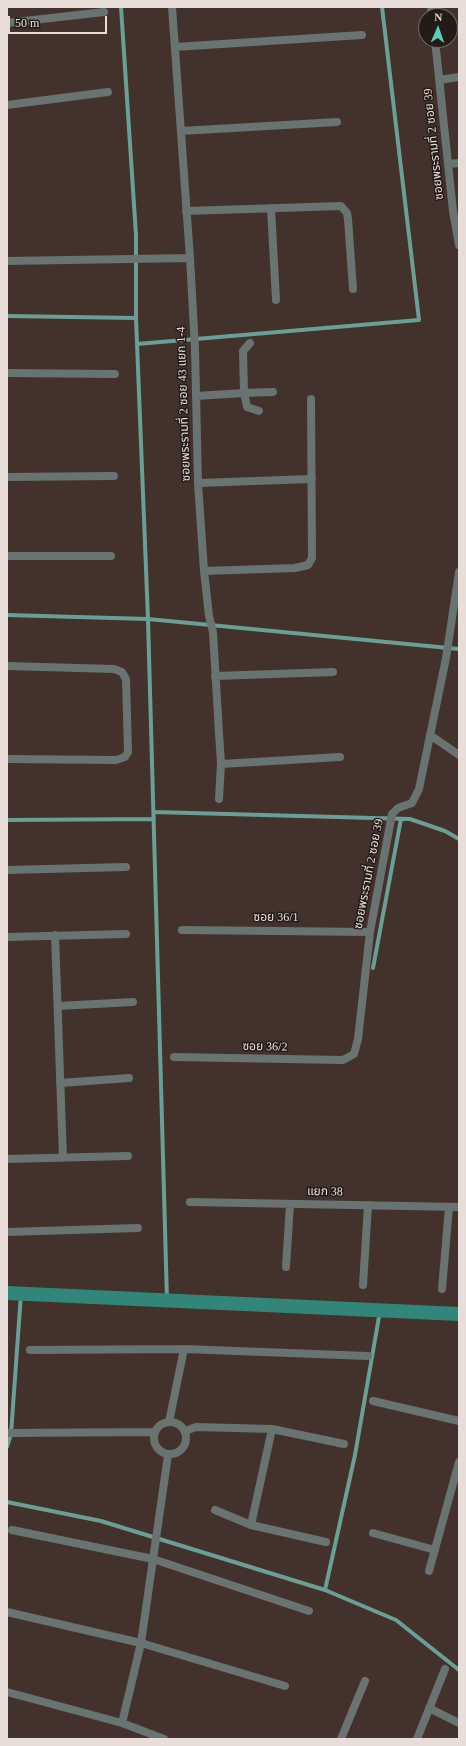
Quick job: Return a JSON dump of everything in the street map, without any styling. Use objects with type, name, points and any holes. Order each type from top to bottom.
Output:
[{"type":"street","name":"ซอยพระรามที่ 2 ซอย 43 แยก 1-4","points":[[172,7],[195,348],[198,483],[204,571],[212,632],[221,764],[220,799]]},
{"type":"street","points":[[7,23],[104,12]]},
{"type":"street","points":[[175,47],[362,35]]},
{"type":"street","name":"ซอยพระรามที่ 2 ซอย 39","points":[[436,48],[448,164],[459,243]]},
{"type":"street","points":[[439,80],[459,77]]},
{"type":"street","points":[[7,105],[108,92]]},
{"type":"street","points":[[181,131],[338,122]]},
{"type":"street","points":[[448,164],[459,163]]},
{"type":"street","points":[[186,211],[334,206],[345,209],[348,219],[352,289]]},
{"type":"street","points":[[271,208],[276,300]]},
{"type":"street","points":[[7,261],[147,260],[190,258]]},
{"type":"street","points":[[250,343],[243,351],[244,393],[248,407],[259,411]]},
{"type":"street","points":[[7,373],[115,374]]},
{"type":"street","points":[[196,396],[273,392]]},
{"type":"street","points":[[204,571],[295,568],[308,565],[312,558],[311,399]]},
{"type":"street","points":[[7,477],[114,476]]},
{"type":"street","points":[[198,483],[312,479]]},
{"type":"street","points":[[7,556],[112,556]]},
{"type":"street","name":"ซอยพระรามที่ 2 ซอย 39","points":[[354,1054],[358,1039],[370,932],[392,814],[398,808],[412,803],[416,797],[446,658],[459,572]]},
{"type":"street","points":[[7,666],[114,669],[122,672],[126,679],[128,752],[125,757],[116,760],[7,759]]},
{"type":"street","points":[[215,676],[332,672]]},
{"type":"street","points":[[430,735],[459,755]]},
{"type":"street","points":[[221,764],[340,757]]},
{"type":"street","points":[[7,870],[126,867]]},
{"type":"street","name":"ซอย 36/1","points":[[182,930],[370,932]]},
{"type":"street","points":[[7,937],[126,934]]},
{"type":"street","points":[[55,935],[63,1158]]},
{"type":"street","points":[[58,1006],[133,1002]]},
{"type":"street","name":"ซอย 36/2","points":[[174,1057],[343,1060],[354,1054]]},
{"type":"street","points":[[60,1083],[129,1078]]},
{"type":"street","points":[[7,1159],[128,1156]]},
{"type":"street","name":"แยก 38","points":[[190,1202],[459,1207]]},
{"type":"street","points":[[286,1267],[290,1204]]},
{"type":"street","points":[[363,1285],[368,1205]]},
{"type":"street","points":[[442,1289],[449,1207]]},
{"type":"street","points":[[7,1232],[138,1228]]},
{"type":"street","points":[[30,1350],[184,1349],[368,1356]]},
{"type":"street","points":[[169,1422],[184,1349]]},
{"type":"street","points":[[373,1402],[459,1421]]},
{"type":"street","points":[[169,1422],[181,1426],[185,1431],[187,1438],[186,1445],[182,1450],[175,1454],[168,1455],[156,1446],[154,1440],[155,1432],[163,1423],[169,1422]]},
{"type":"street","points":[[185,1431],[204,1427],[272,1429],[344,1444]]},
{"type":"street","points":[[251,1525],[272,1429]]},
{"type":"street","points":[[7,1433],[155,1432]]},
{"type":"street","points":[[122,1723],[140,1643],[168,1455]]},
{"type":"street","points":[[429,1571],[459,1462]]},
{"type":"street","points":[[215,1510],[251,1525],[326,1542]]},
{"type":"street","points":[[12,1530],[153,1559],[308,1611]]},
{"type":"street","points":[[373,1533],[435,1550]]},
{"type":"street","points":[[7,1612],[140,1643],[285,1686]]},
{"type":"street","points":[[417,1739],[444,1669]]},
{"type":"street","points":[[341,1739],[364,1681]]},
{"type":"street","points":[[7,1692],[122,1723],[150,1736],[164,1739]]},
{"type":"street","points":[[429,1708],[459,1723]]},
{"type":"waterway","points":[[121,7],[136,235],[136,318],[148,619],[167,1300]]},
{"type":"waterway","points":[[137,344],[419,320],[382,7]]},
{"type":"waterway","points":[[7,316],[136,318]]},
{"type":"waterway","points":[[7,615],[148,619],[459,649]]},
{"type":"waterway","points":[[154,812],[410,819],[445,831],[459,839]]},
{"type":"waterway","points":[[7,820],[154,819]]},
{"type":"waterway","points":[[373,968],[401,819]]},
{"type":"waterway","points":[[7,1293],[459,1314]]},
{"type":"waterway","points":[[7,1447],[11,1434],[21,1294]]},
{"type":"waterway","points":[[325,1590],[355,1455],[380,1311]]},
{"type":"waterway","points":[[7,1502],[101,1521],[325,1590],[396,1620],[459,1670]]}]
